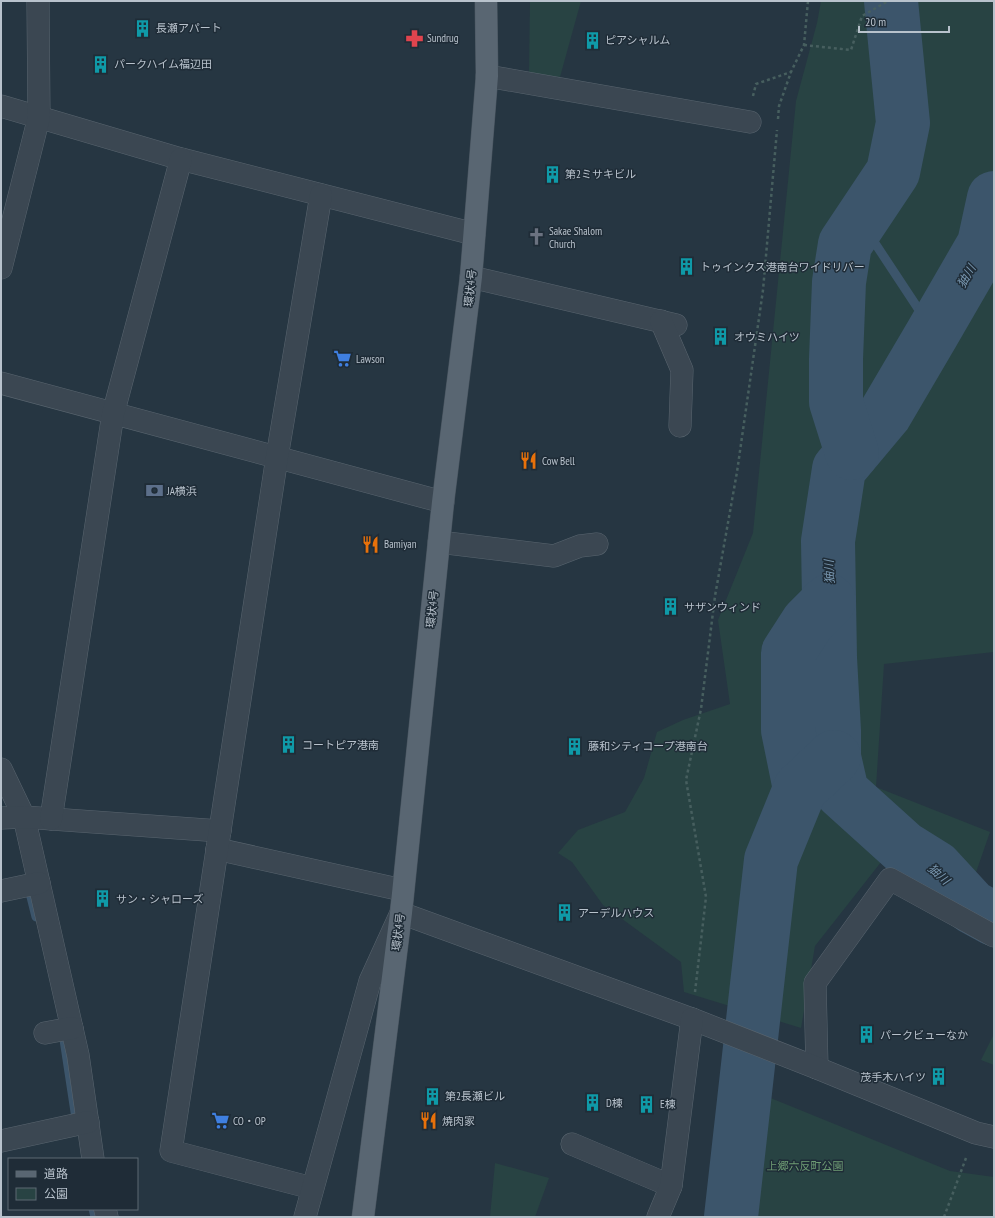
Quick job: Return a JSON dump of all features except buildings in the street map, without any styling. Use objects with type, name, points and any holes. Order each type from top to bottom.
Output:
[{"type":"main road","name":"環状4号","points":[[363,1217],[401,913],[402,890],[443,502],[472,277],[474,234],[487,76],[486,1]]},
{"type":"street","points":[[1,268],[39,117],[38,1]]},
{"type":"street","points":[[487,76],[750,122]]},
{"type":"street","points":[[1,106],[181,159],[474,234]]},
{"type":"street","points":[[52,819],[114,414],[181,159]]},
{"type":"street","points":[[312,1188],[171,1151],[276,457],[321,195]]},
{"type":"street","points":[[472,277],[669,323],[682,370],[680,426]]},
{"type":"street","points":[[1,383],[443,502]]},
{"type":"street","points":[[439,542],[554,556],[580,546],[597,544]]},
{"type":"street","points":[[1,769],[14,817],[37,884],[70,1028],[78,1055],[86,1122],[93,1158]]},
{"type":"street","points":[[14,817],[52,819],[219,840],[402,890]]},
{"type":"street","points":[[817,1068],[815,983],[890,879],[994,936]]},
{"type":"street","points":[[1,891],[37,884]]},
{"type":"street","points":[[305,1217],[370,981],[401,913],[701,1022],[985,1135]]},
{"type":"street","points":[[658,1217],[671,1186],[701,1022]]},
{"type":"street","points":[[45,1033],[70,1028]]},
{"type":"street","points":[[1,1141],[86,1122]]},
{"type":"street","points":[[572,1144],[671,1186]]},
{"type":"path","points":[[778,122],[780,106],[791,72],[804,45],[808,1]]},
{"type":"path","points":[[804,45],[851,50],[862,16],[888,1]]},
{"type":"path","points":[[756,84],[791,72]]},
{"type":"path","points":[[701,1022],[706,897],[686,780],[701,709],[715,596],[737,472],[763,290],[777,129]]},
{"type":"path","points":[[944,1217],[985,1135]]},
{"type":"green space","points":[[530,1],[581,1],[560,77],[529,73]]},
{"type":"green space","points":[[821,1],[994,1],[994,652],[884,664],[876,787],[990,832],[972,884],[994,894],[994,925],[969,911],[948,893],[885,857],[815,946],[801,1028],[684,992],[681,962],[603,905],[572,862],[558,853],[578,830],[625,812],[644,778],[657,732],[683,720],[730,704],[718,620],[753,533],[796,101],[817,23]]},
{"type":"green space","points":[[994,1034],[994,1065],[981,1060]]},
{"type":"green space","name":"上郷六反町公園","points":[[761,1094],[950,1171],[994,1177],[994,1217],[748,1217]]},
{"type":"green space","points":[[495,1163],[549,1178],[535,1217],[490,1217]]},
{"type":"waterway","points":[[852,453],[836,402],[839,282],[845,244],[893,172],[903,123],[891,1]]},
{"type":"waterway","name":"㹨川","points":[[994,198],[984,244],[885,414],[839,469],[828,541],[830,658],[834,757],[842,792],[904,848],[936,868],[972,907],[994,919]]},
{"type":"waterway","points":[[861,222],[925,319],[937,326]]},
{"type":"waterway","points":[[800,789],[788,730],[788,653],[808,622],[829,601]]},
{"type":"waterway","points":[[731,1217],[771,860],[800,789],[834,757]]},
{"type":"waterway","points":[[28,885],[36,917]]},
{"type":"waterway","points":[[63,1033],[77,1125]]},
{"type":"waterway","points":[[93,1210],[95,1217]]},
{"type":"place","name":"長瀬アパート","points":[[143,28]]},
{"type":"place","name":"Sundrug","points":[[414,38]]},
{"type":"place","name":"ピアシャルム","points":[[592,40]]},
{"type":"place","name":"パークハイム福辺田","points":[[101,64]]},
{"type":"place","name":"第2ミサキビル","points":[[552,174]]},
{"type":"place","name":"Sakae Shalom Church","points":[[536,237]]},
{"type":"place","name":"トゥインクス港南台ワイドリバー","points":[[687,267]]},
{"type":"place","name":"オウミハイツ","points":[[721,337]]},
{"type":"place","name":"Lawson","points":[[343,359]]},
{"type":"place","name":"Cow Bell","points":[[529,461]]},
{"type":"place","name":"JA横浜","points":[[154,491]]},
{"type":"place","name":"Bamiyan","points":[[371,544]]},
{"type":"place","name":"サザンウィンド","points":[[671,607]]},
{"type":"place","name":"コートピア港南","points":[[289,745]]},
{"type":"place","name":"藤和シティコープ港南台","points":[[575,746]]},
{"type":"place","name":"サン・シャローズ","points":[[103,899]]},
{"type":"place","name":"アーデルハウス","points":[[565,913]]},
{"type":"place","name":"パークビューなか","points":[[867,1035]]},
{"type":"place","name":"茂手木ハイツ","points":[[939,1077]]},
{"type":"place","name":"第2長瀬ビル","points":[[432,1096]]},
{"type":"place","name":"D棟","points":[[593,1103]]},
{"type":"place","name":"E棟","points":[[647,1104]]},
{"type":"place","name":"CO・OP","points":[[220,1121]]},
{"type":"place","name":"焼肉家","points":[[429,1121]]}]
